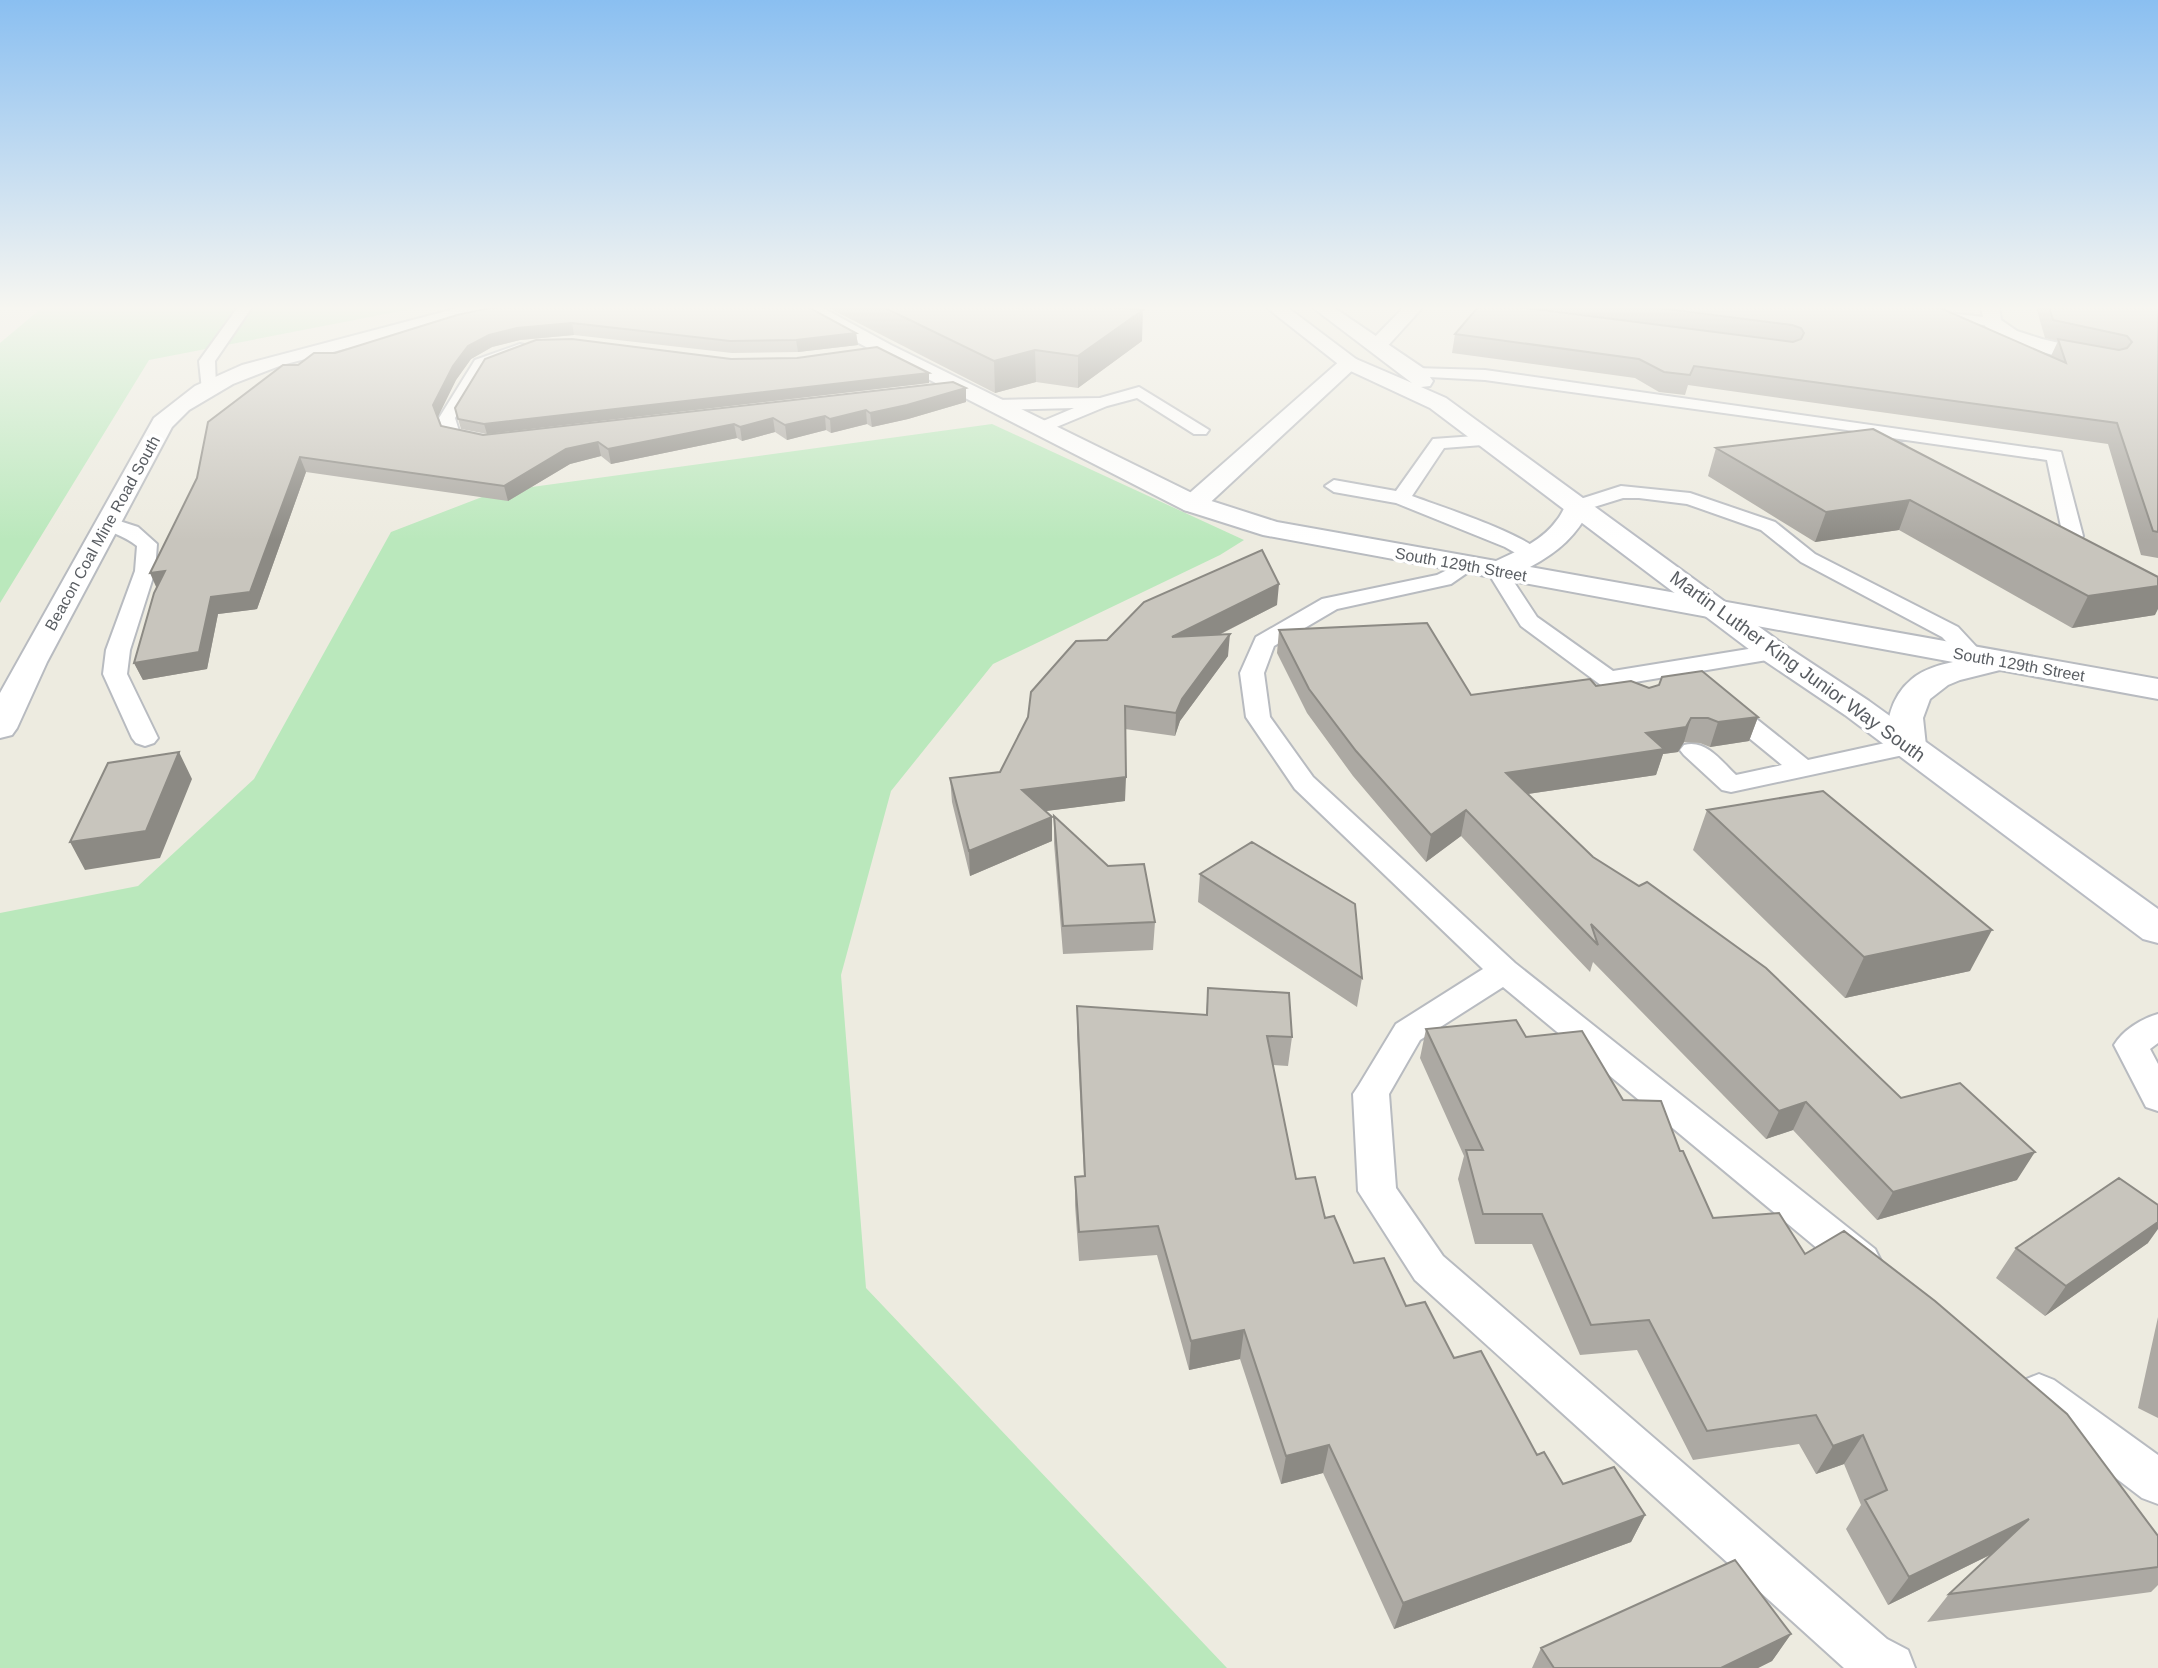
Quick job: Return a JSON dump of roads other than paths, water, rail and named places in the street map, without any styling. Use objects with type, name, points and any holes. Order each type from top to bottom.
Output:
[{"type":"street","name":"Beacon Coal Mine Road South","points":[[0,728],[31,662],[162,423],[181,403],[214,385]]},
{"type":"street","name":"South 129th Street","points":[[955,385],[1193,503],[1273,529],[2158,689]]},
{"type":"street","points":[[1193,503],[1325,385]]},
{"type":"street","name":"Martin Luther King Junior Way South","points":[[1398,385],[1438,403],[1773,652],[1908,746],[2158,929]]},
{"type":"street","name":"Martin Luther King Junior Way South","points":[[1424,385],[1438,403]]},
{"type":"street","points":[[1482,568],[1533,555],[1561,534],[1572,522],[1578,506]]},
{"type":"street","points":[[1908,746],[1906,718],[1922,686],[1941,674],[1966,667],[2013,663]]},
{"type":"lane","points":[[467,385],[447,418],[452,434],[486,442],[497,440]]},
{"type":"lane","points":[[1554,385],[2054,456],[2079,539],[2049,524]]},
{"type":"lane","points":[[932,390],[959,387]]},
{"type":"lane","points":[[1042,428],[1101,403],[1139,392],[1200,430]]},
{"type":"lane","points":[[996,405],[1101,403]]},
{"type":"lane","points":[[1858,428],[1918,458]]},
{"type":"lane","points":[[1401,498],[1439,443],[1489,440]]},
{"type":"lane","points":[[1334,486],[1401,498],[1512,543],[1533,555]]},
{"type":"lane","points":[[1578,506],[1621,492],[1639,492],[1690,499],[1768,526],[1808,558],[1950,632],[1972,656]]},
{"type":"lane","points":[[107,523],[131,531],[147,544],[145,572],[118,650],[115,674],[145,738]]},
{"type":"lane","points":[[1641,703],[1529,621],[1482,568],[1444,580],[1330,604],[1264,642],[1252,673],[1258,717],[1304,783],[1504,971],[1890,1284]]},
{"type":"lane","points":[[1608,679],[1773,652]]},
{"type":"lane","points":[[1677,666],[1803,769]]},
{"type":"lane","points":[[1693,750],[1731,784],[1908,746]]},
{"type":"lane","points":[[1504,971],[1408,1032],[1371,1094],[1377,1191],[1429,1268],[1869,1657],[1890,1668]]},
{"type":"lane","points":[[2158,1026],[2131,1045],[2158,1098]]},
{"type":"lane","points":[[2013,1375],[2158,1482]]}]
